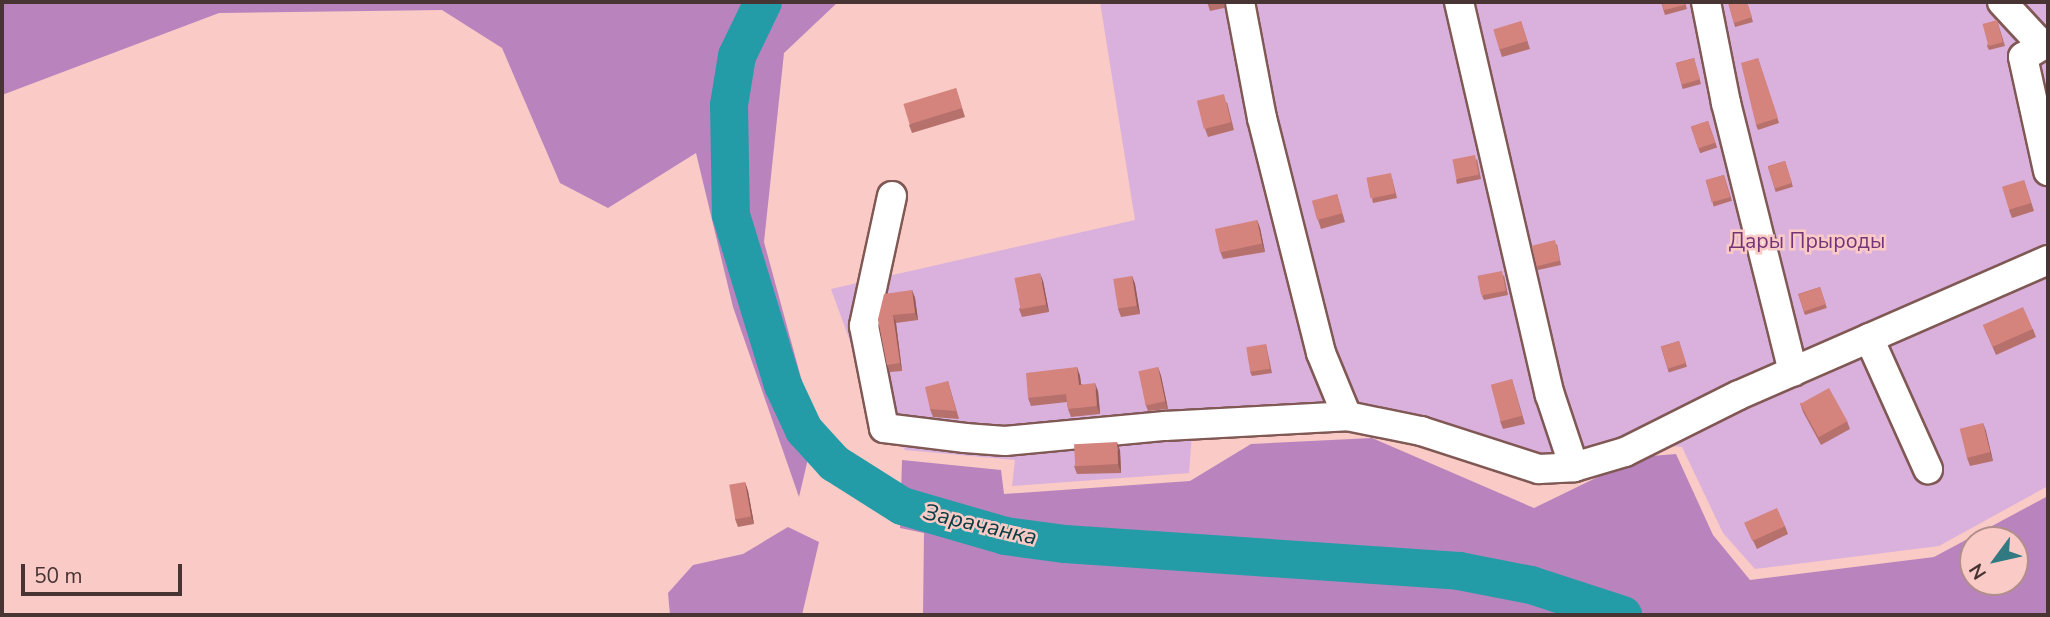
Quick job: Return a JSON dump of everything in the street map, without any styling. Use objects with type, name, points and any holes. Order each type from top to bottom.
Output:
[{"type":"lane","points":[[1240,2],[1262,118],[1321,354],[1347,416]]},
{"type":"lane","points":[[1459,2],[1550,395],[1574,467]]},
{"type":"lane","points":[[1706,2],[1726,103],[1793,372]]},
{"type":"lane","points":[[2002,2],[2044,43],[2023,57],[2048,171]]},
{"type":"lane","points":[[892,196],[864,326],[884,428],[1005,441],[1164,426],[1347,416],[1421,431],[1539,469],[1574,467],[1625,452],[1793,372],[2048,260]]},
{"type":"lane","points":[[1869,338],[1928,469]]},
{"type":"green space","name":"Дары Прыроды","points":[[1100,2],[2048,2],[2048,486],[1975,526],[1959,526],[1959,535],[1939,546],[1755,569],[1723,533],[1682,447],[1624,441],[1543,462],[1418,425],[1193,419],[1189,473],[1012,486],[1015,460],[905,450],[872,402],[831,289],[1135,220]]},
{"type":"shaded area","points":[[2,2],[838,2],[784,53],[764,242],[815,429],[799,497],[733,307],[696,153],[608,208],[560,183],[502,48],[442,10],[219,13],[2,95]]},
{"type":"shaded area","points":[[1372,438],[1534,508],[1639,457],[1676,454],[1713,535],[1750,580],[1934,557],[1959,544],[1959,596],[2029,596],[2029,526],[1992,526],[2048,496],[2048,615],[923,615],[924,533],[900,528],[902,460],[1001,470],[1004,494],[1190,481],[1251,444]]},
{"type":"shaded area","points":[[788,527],[819,542],[802,615],[670,615],[668,593],[693,565],[743,554]]},
{"type":"building","points":[[1661,2],[1684,2],[1685,5],[1664,10]]},
{"type":"building","points":[[1728,2],[1747,2],[1752,17],[1734,23]]},
{"type":"building","points":[[1997,20],[2003,42],[1988,46],[1983,24]]},
{"type":"building","points":[[1521,21],[1527,41],[1499,50],[1493,29]]},
{"type":"building","points":[[1694,58],[1700,79],[1682,84],[1676,63]]},
{"type":"building","points":[[1758,58],[1778,118],[1756,125],[1741,63]]},
{"type":"building","points":[[956,88],[962,108],[910,124],[903,104]]},
{"type":"building","points":[[1224,94],[1231,122],[1204,129],[1197,101]]},
{"type":"building","points":[[1708,121],[1715,143],[1698,148],[1691,127]]},
{"type":"building","points":[[1475,155],[1479,175],[1456,179],[1452,159]]},
{"type":"building","points":[[1785,161],[1792,183],[1775,188],[1768,167]]},
{"type":"building","points":[[1391,173],[1395,194],[1370,198],[1366,178]]},
{"type":"building","points":[[1724,175],[1730,197],[1712,202],[1706,180]]},
{"type":"building","points":[[2024,180],[2031,203],[2009,210],[2002,187]]},
{"type":"building","points":[[1337,194],[1342,213],[1317,220],[1312,201]]},
{"type":"building","points":[[1257,220],[1262,243],[1220,252],[1215,229]]},
{"type":"building","points":[[1555,240],[1560,260],[1537,266],[1532,246]]},
{"type":"building","points":[[1502,271],[1506,291],[1481,295],[1477,276]]},
{"type":"building","points":[[1040,273],[1046,304],[1021,309],[1014,278]]},
{"type":"building","points":[[1132,276],[1137,306],[1118,309],[1113,279]]},
{"type":"building","points":[[1820,287],[1826,304],[1804,312],[1798,294]]},
{"type":"building","points":[[912,290],[915,313],[893,315],[900,363],[887,365],[878,319],[884,294]]},
{"type":"building","points":[[2023,307],[2033,329],[1993,347],[1983,325]]},
{"type":"building","points":[[1679,341],[1686,363],[1668,369],[1661,347]]},
{"type":"building","points":[[1266,344],[1270,369],[1250,372],[1246,347]]},
{"type":"building","points":[[1077,367],[1079,385],[1095,383],[1097,406],[1068,409],[1066,394],[1028,398],[1026,373]]},
{"type":"building","points":[[1158,367],[1165,401],[1146,405],[1138,371]]},
{"type":"building","points":[[1512,379],[1522,416],[1501,421],[1491,385]]},
{"type":"building","points":[[948,381],[956,411],[930,409],[925,387]]},
{"type":"building","points":[[1829,388],[1847,421],[1819,437],[1800,404]]},
{"type":"building","points":[[1983,423],[1990,452],[1967,458],[1960,429]]},
{"type":"building","points":[[1117,442],[1118,464],[1075,466],[1074,444]]},
{"type":"building","points":[[745,482],[751,516],[735,519],[729,485]]},
{"type":"building","points":[[1777,508],[1785,526],[1752,541],[1744,523]]},
{"type":"waterway","name":"Зарачанка","points":[[763,2],[737,56],[729,105],[731,215],[783,385],[804,430],[834,463],[902,506],[1005,536],[1065,544],[1459,571],[1531,585],[1623,615]]}]
